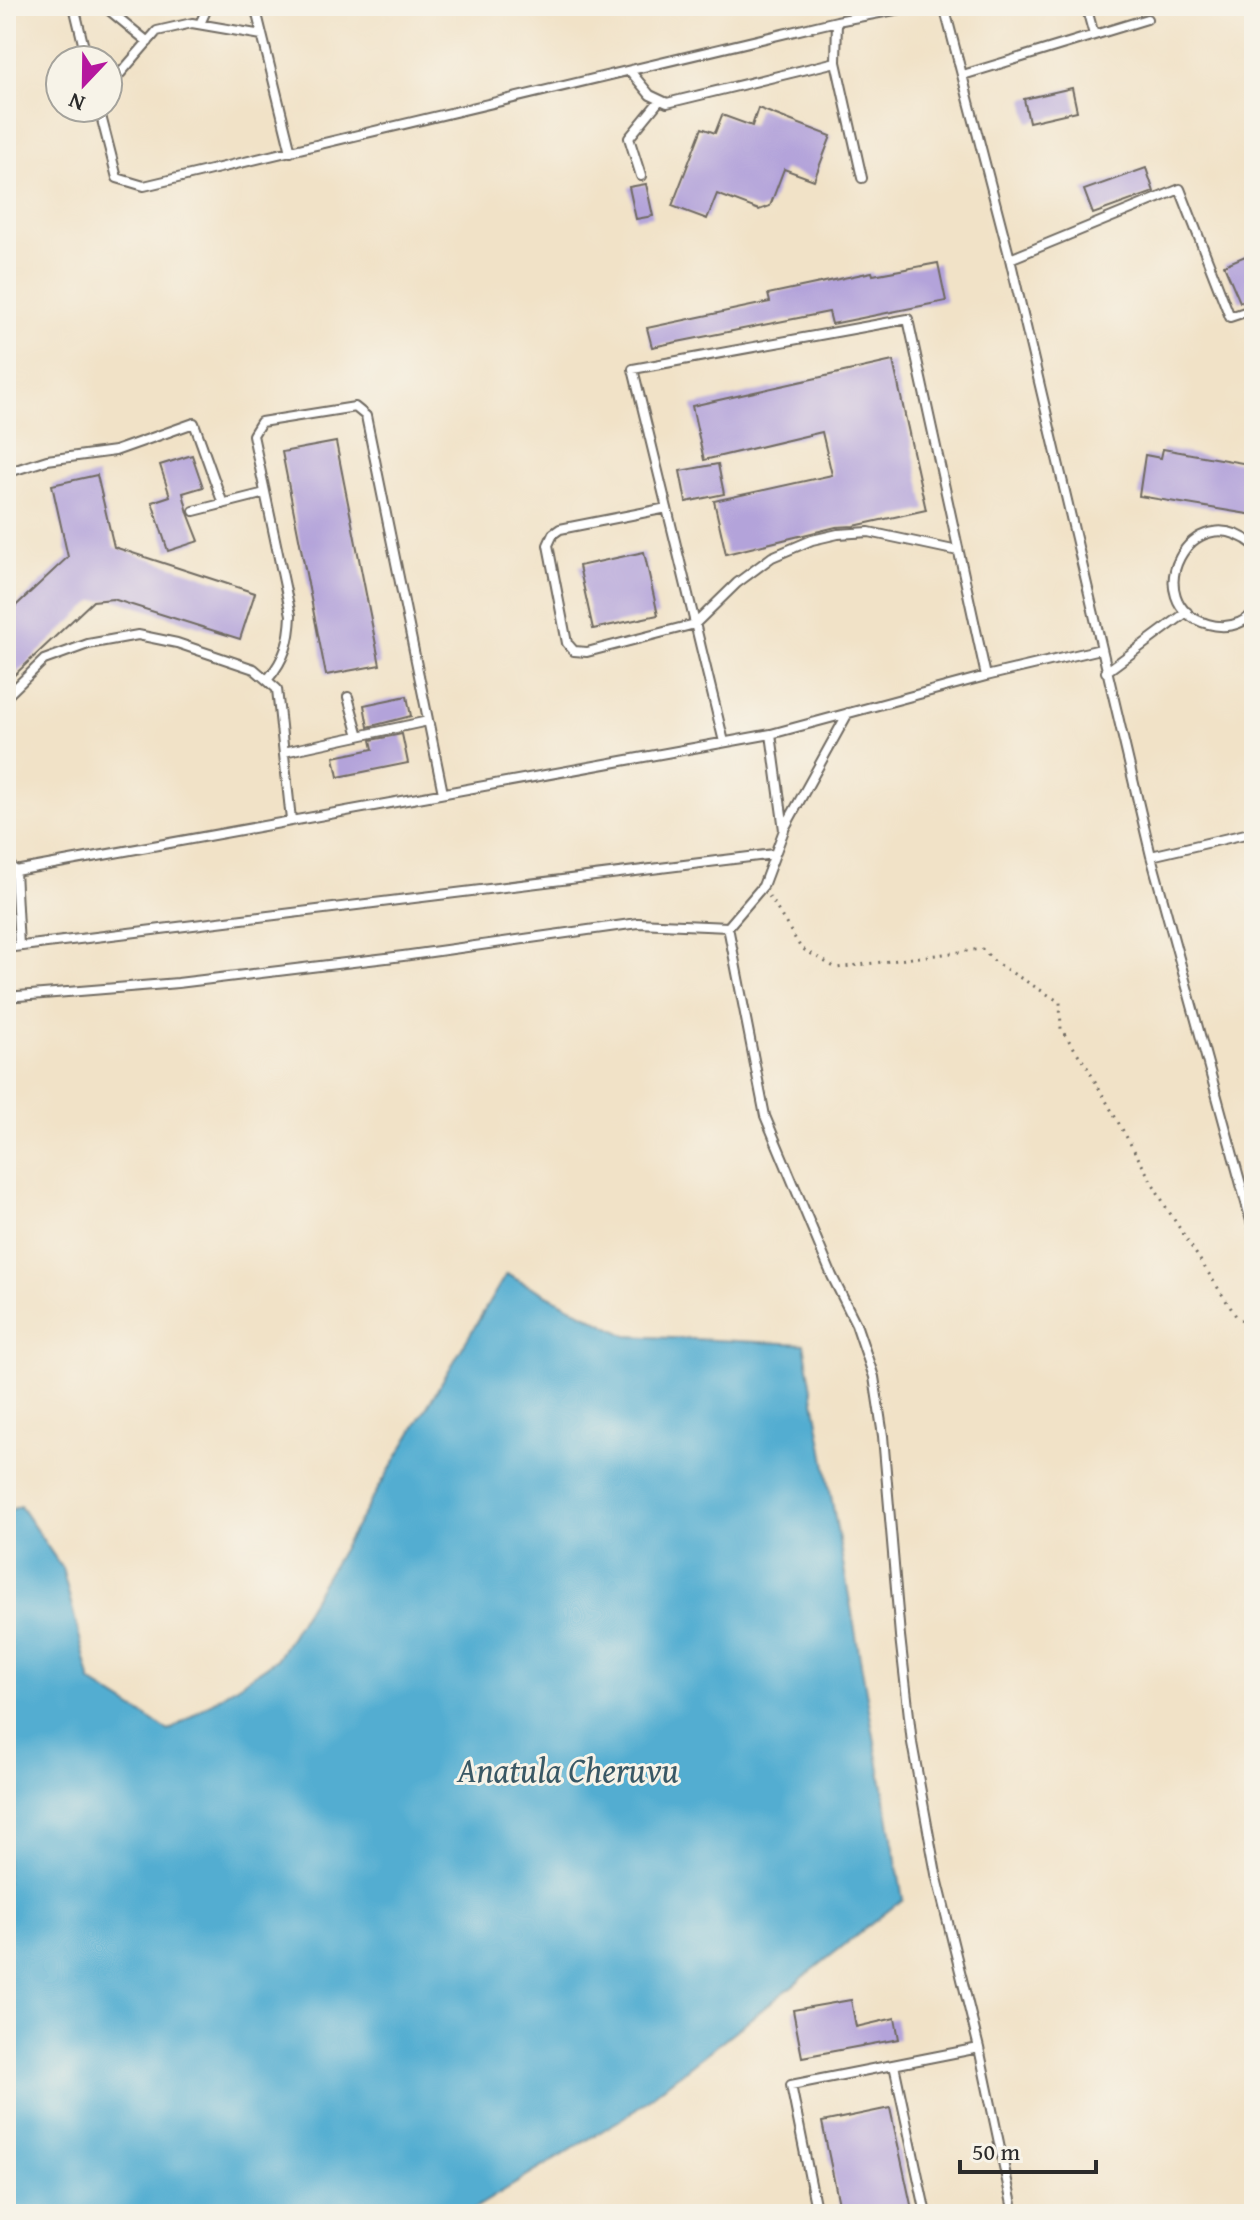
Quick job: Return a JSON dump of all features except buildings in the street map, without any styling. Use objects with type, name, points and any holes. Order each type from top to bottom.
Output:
[{"type":"lane","points":[[74,6],[83,44]]},
{"type":"lane","points":[[104,6],[148,42]]},
{"type":"lane","points":[[200,24],[208,6]]},
{"type":"lane","points":[[255,6],[291,152]]},
{"type":"lane","points":[[103,124],[117,178],[144,186],[837,21],[916,6]]},
{"type":"lane","points":[[944,6],[1010,259],[1151,856],[1254,1232]]},
{"type":"lane","points":[[1086,6],[1094,35]]},
{"type":"lane","points":[[963,75],[1147,19]]},
{"type":"lane","points":[[837,21],[836,62],[862,178]]},
{"type":"lane","points":[[124,69],[157,31],[192,23],[262,35]]},
{"type":"lane","points":[[630,71],[650,95],[667,103],[836,62]]},
{"type":"lane","points":[[641,176],[629,138],[660,100]]},
{"type":"lane","points":[[1010,259],[1180,189],[1230,317],[1254,309]]},
{"type":"lane","points":[[724,742],[633,369],[908,319],[986,676]]},
{"type":"lane","points":[[268,679],[284,655],[290,639],[291,615],[253,435],[261,422],[355,407],[366,416],[443,793]]},
{"type":"lane","points":[[6,473],[47,460],[115,451],[194,423],[223,504]]},
{"type":"lane","points":[[194,511],[265,493]]},
{"type":"lane","points":[[667,508],[560,529],[553,534],[548,545],[567,643],[574,651],[587,652],[695,624],[737,583],[772,557],[812,540],[869,532],[958,551]]},
{"type":"lane","points":[[1254,545],[1230,532],[1201,536],[1188,544],[1179,556],[1174,571],[1178,600],[1200,622],[1233,626],[1254,613]]},
{"type":"lane","points":[[1106,672],[1187,612]]},
{"type":"lane","points":[[6,697],[44,660],[88,644],[138,635],[177,643],[254,669],[277,689],[291,820]]},
{"type":"lane","points":[[15,871],[771,734],[986,676],[1101,649]]},
{"type":"lane","points":[[348,697],[359,736]]},
{"type":"lane","points":[[728,927],[763,886],[784,830],[848,713]]},
{"type":"lane","points":[[284,752],[428,721]]},
{"type":"lane","points":[[771,734],[784,830]]},
{"type":"lane","points":[[1151,856],[1254,832]]},
{"type":"lane","points":[[6,948],[774,854]]},
{"type":"lane","points":[[6,860],[15,871],[19,946]]},
{"type":"lane","points":[[6,997],[178,983],[638,923],[728,927]]},
{"type":"lane","points":[[728,927],[765,1116],[832,1276],[856,1324],[874,1377],[883,1436],[912,1743],[936,1874],[979,2048],[1014,2214]]},
{"type":"lane","points":[[817,2214],[791,2085],[979,2048]]},
{"type":"lane","points":[[894,2065],[926,2214]]},
{"type":"path","points":[[763,886],[801,948],[836,968],[982,949],[996,963],[1060,1002],[1061,1029],[1087,1067],[1166,1207],[1236,1316],[1254,1328]]},
{"type":"water","name":"Anatula Cheruvu","points":[[506,1274],[627,1336],[804,1344],[903,1899],[625,2117],[465,2214],[6,2214],[6,1512],[20,1506],[62,1568],[91,1682],[169,1731],[277,1659]]}]
